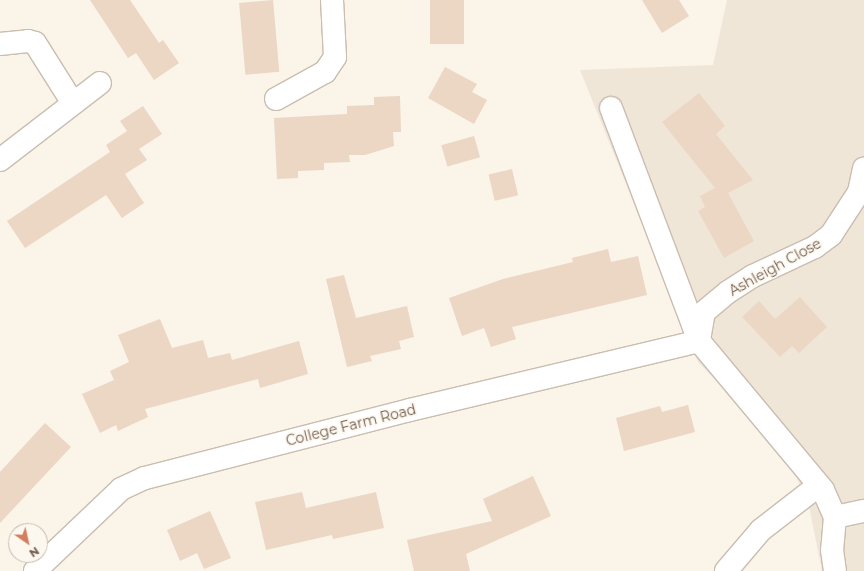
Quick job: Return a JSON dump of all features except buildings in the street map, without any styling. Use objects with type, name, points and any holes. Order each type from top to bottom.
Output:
[{"type":"street","points":[[276,99],[325,72],[335,57],[332,0]]},
{"type":"street","points":[[0,44],[28,41],[35,43],[73,103]]},
{"type":"street","points":[[2,155],[100,83]]},
{"type":"street","points":[[611,108],[699,341],[819,485],[835,517],[832,550],[835,571]]},
{"type":"street","name":"Ashleigh Close","points":[[699,341],[704,312],[728,292],[753,276],[815,247],[831,235],[859,192],[864,169]]},
{"type":"street","name":"College Farm Road","points":[[35,571],[120,489],[145,478],[410,410],[699,341]]},
{"type":"street","points":[[726,571],[761,530],[819,485]]},
{"type":"street","points":[[835,517],[864,511]]},
{"type":"shaded area","points":[[727,0],[864,0],[864,571],[822,571],[809,506],[785,451],[698,362],[580,70],[713,65]]}]
